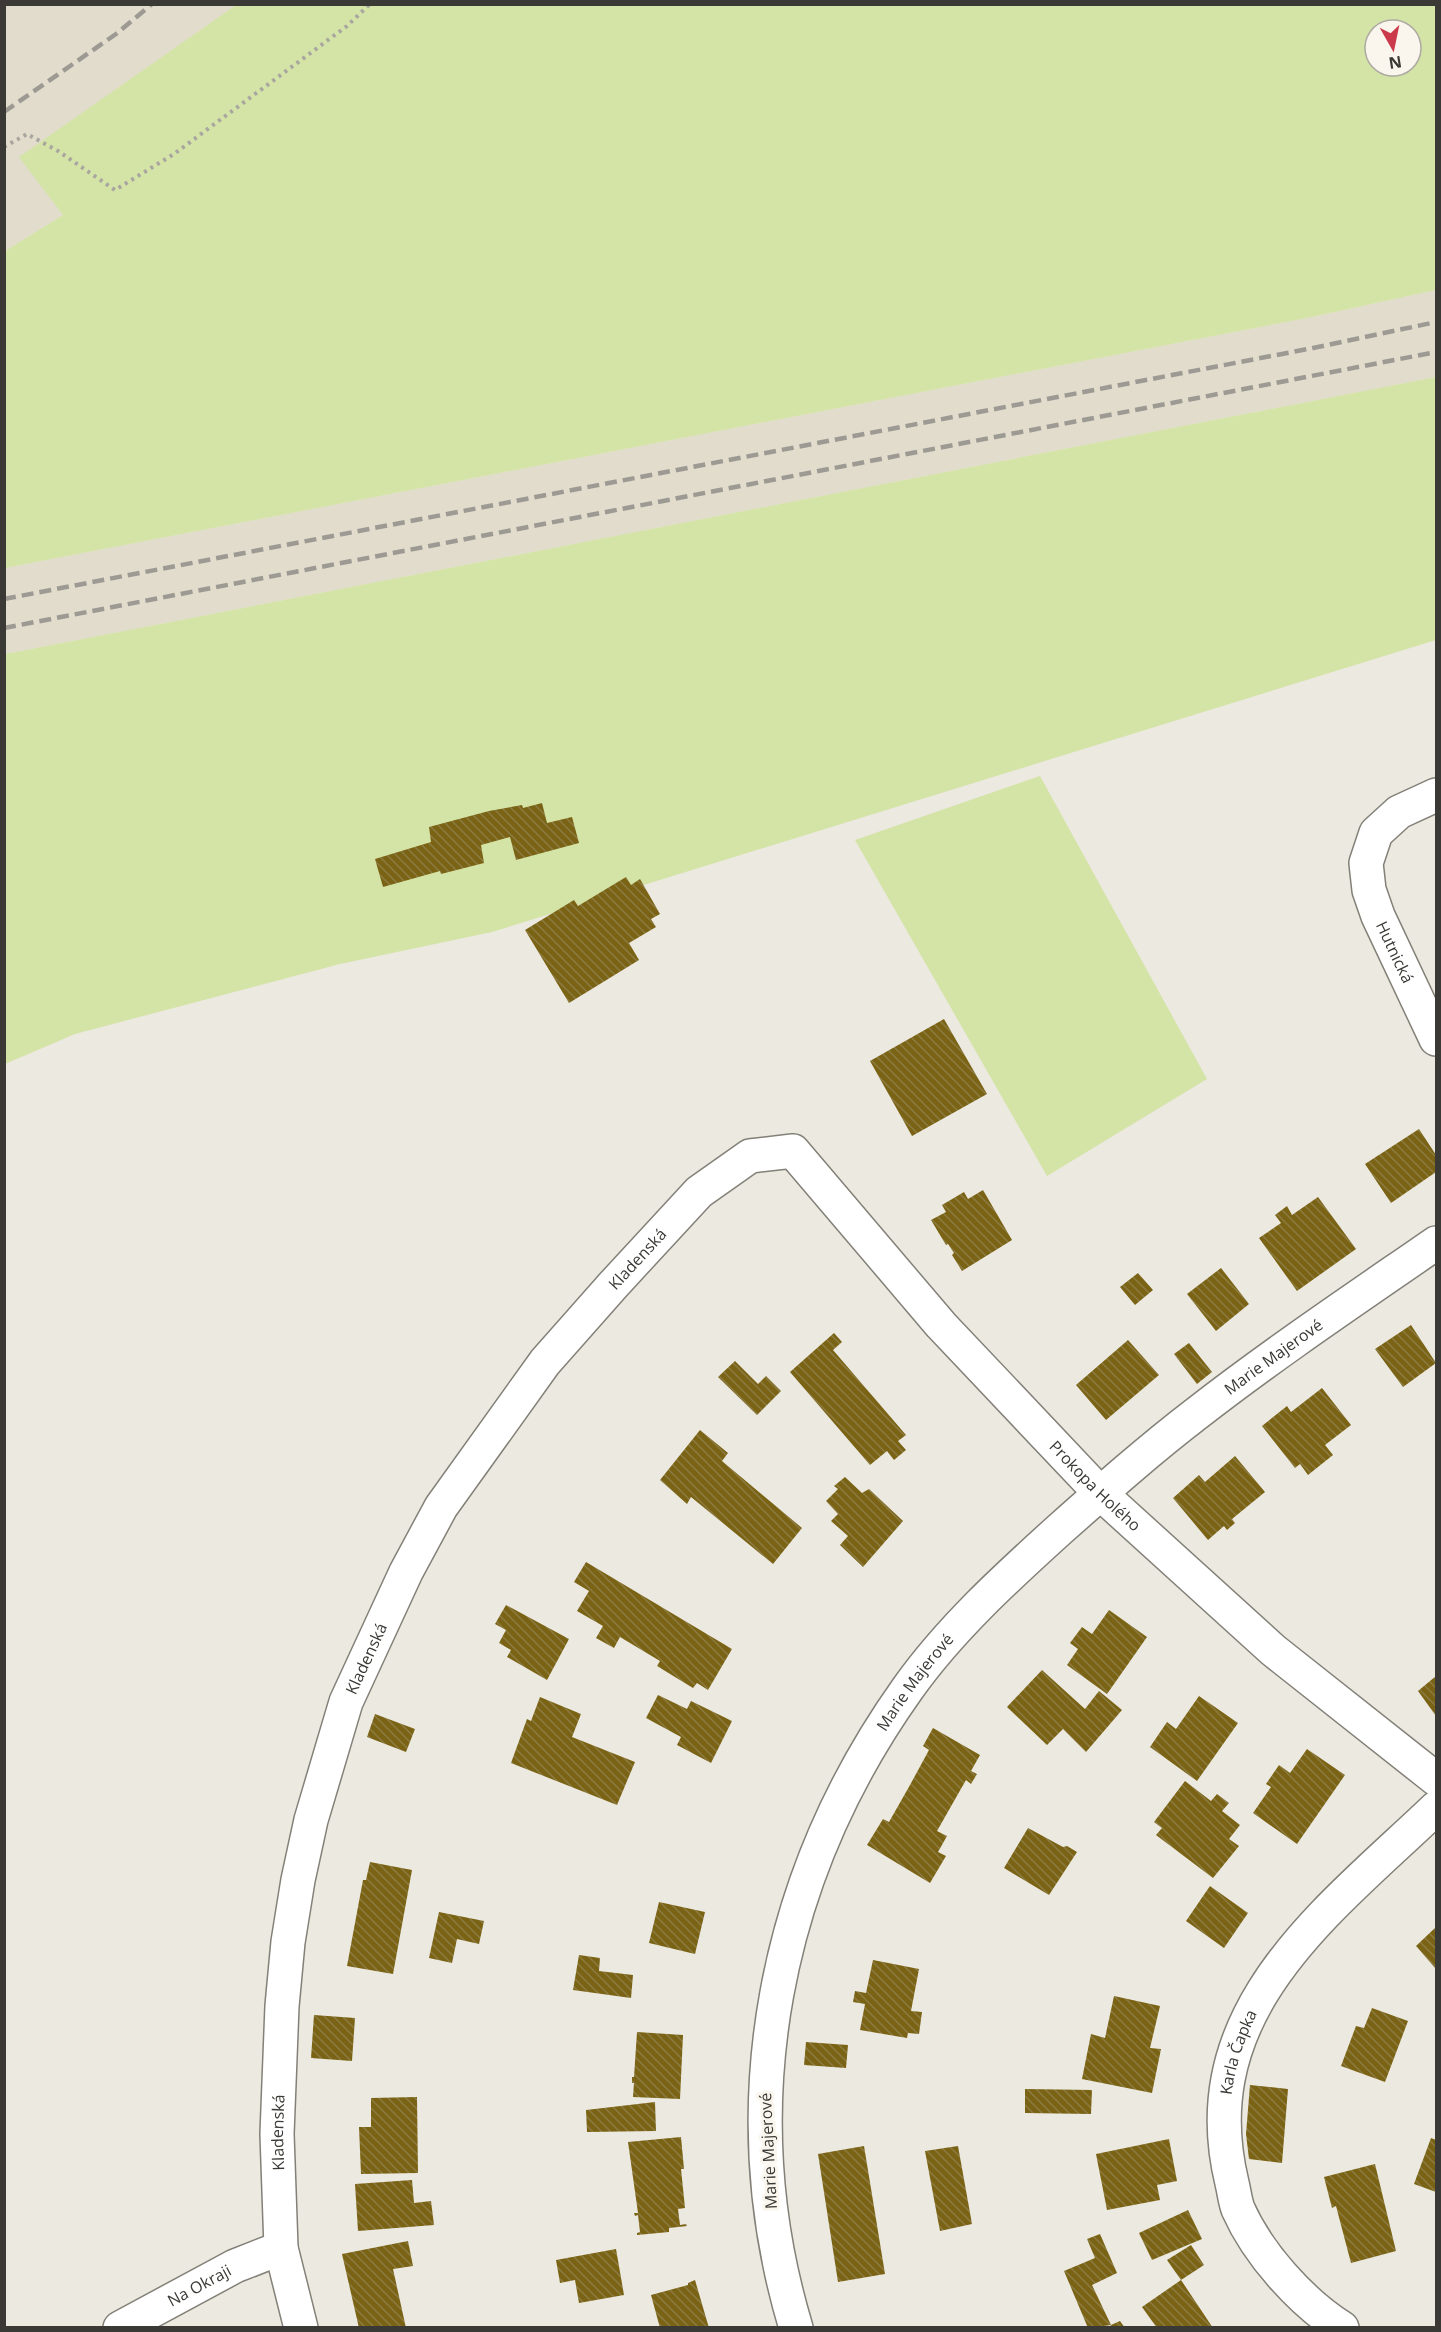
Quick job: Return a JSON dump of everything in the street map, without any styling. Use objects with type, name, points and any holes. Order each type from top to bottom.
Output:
[{"type":"street","name":"Hutnická","points":[[1437,795],[1399,812],[1376,833],[1366,862],[1369,890],[1378,916],[1437,1038]]},
{"type":"street","name":"Prokopa Holého","points":[[794,1151],[941,1325],[1100,1493],[1273,1650],[1437,1779]]},
{"type":"street","name":"Kladenská","points":[[301,2328],[281,2248],[278,2124],[282,2006],[288,1942],[311,1820],[346,1702],[375,1636],[441,1507],[545,1362],[699,1192],[750,1156],[794,1151]]},
{"type":"street","name":"Marie Majerové","points":[[796,2328],[773,2228],[766,2158],[765,2083],[772,2012],[788,1941],[805,1885],[833,1815],[864,1755],[909,1686],[956,1630],[1026,1560],[1100,1493],[1194,1415],[1300,1337],[1437,1243]]},
{"type":"street","name":"Karla Čapka","points":[[1342,2328],[1301,2296],[1278,2270],[1251,2232],[1238,2208],[1223,2136],[1224,2093],[1235,2046],[1255,2004],[1276,1970],[1306,1934],[1437,1808]]},
{"type":"street","name":"Na Okraji","points":[[120,2328],[235,2266],[281,2248]]},
{"type":"path","points":[[4,147],[27,134],[58,151],[115,190],[174,154],[346,26],[370,4]]},
{"type":"shaded area","points":[[5,5],[236,5],[20,157],[63,215],[5,251]]},
{"type":"shaded area","points":[[1436,290],[1436,377],[5,654],[5,568],[1307,318]]},
{"type":"green space","points":[[236,5],[1436,5],[1436,290],[1307,318],[5,568],[5,251],[63,215],[19,157]]},
{"type":"green space","points":[[1436,377],[1436,640],[492,932],[340,964],[75,1034],[5,1064],[5,654]]},
{"type":"green space","points":[[1040,776],[1207,1079],[1047,1176],[855,840]]},
{"type":"building","points":[[542,803],[547,823],[572,817],[579,843],[516,860],[510,837],[481,845],[484,863],[441,874],[440,871],[383,887],[375,859],[431,842],[429,827],[489,811],[522,805],[523,808]]},
{"type":"building","points":[[626,877],[631,885],[640,879],[660,914],[651,919],[656,927],[629,943],[639,960],[569,1003],[525,930],[574,900],[578,906]]},
{"type":"building","points":[[944,1019],[987,1094],[912,1136],[870,1061]]},
{"type":"building","points":[[1419,1129],[1436,1155],[1436,1172],[1391,1203],[1365,1164]]},
{"type":"building","points":[[983,1190],[1012,1240],[962,1271],[952,1255],[954,1253],[948,1244],[946,1245],[931,1220],[946,1212],[942,1205],[964,1192],[968,1199]]},
{"type":"building","points":[[1318,1197],[1356,1249],[1297,1291],[1259,1238],[1281,1223],[1275,1215],[1287,1206],[1292,1215]]},
{"type":"building","points":[[1221,1268],[1249,1304],[1216,1331],[1187,1294]]},
{"type":"building","points":[[1138,1273],[1153,1290],[1135,1305],[1120,1287]]},
{"type":"building","points":[[1411,1325],[1436,1363],[1403,1387],[1375,1349]]},
{"type":"building","points":[[834,1333],[842,1342],[833,1350],[906,1435],[898,1441],[906,1450],[894,1460],[887,1451],[870,1465],[790,1372]]},
{"type":"building","points":[[1128,1340],[1159,1375],[1106,1420],[1076,1385]]},
{"type":"building","points":[[1189,1343],[1212,1372],[1197,1384],[1174,1354]]},
{"type":"building","points":[[735,1361],[758,1384],[766,1376],[781,1391],[757,1415],[718,1377]]},
{"type":"building","points":[[1322,1388],[1351,1425],[1325,1445],[1333,1455],[1308,1475],[1300,1464],[1295,1468],[1262,1426],[1287,1406],[1291,1412]]},
{"type":"building","points":[[700,1430],[728,1453],[722,1461],[802,1528],[773,1564],[691,1497],[687,1504],[660,1480]]},
{"type":"building","points":[[1235,1456],[1265,1492],[1232,1519],[1235,1523],[1227,1530],[1224,1526],[1208,1540],[1173,1498],[1199,1475],[1205,1482]]},
{"type":"building","points":[[845,1477],[862,1493],[869,1489],[903,1521],[863,1567],[840,1545],[848,1536],[831,1521],[838,1514],[826,1501],[838,1489],[834,1486]]},
{"type":"building","points":[[586,1562],[732,1649],[708,1690],[697,1683],[693,1688],[657,1666],[660,1661],[620,1637],[614,1648],[596,1638],[603,1626],[577,1611],[589,1591],[574,1582]]},
{"type":"building","points":[[506,1605],[569,1639],[547,1680],[507,1657],[511,1650],[499,1643],[506,1630],[495,1624]]},
{"type":"building","points":[[1109,1610],[1147,1637],[1107,1694],[1067,1665],[1078,1649],[1070,1643],[1082,1627],[1092,1634]]},
{"type":"building","points":[[1042,1670],[1085,1709],[1099,1691],[1122,1710],[1086,1752],[1063,1729],[1047,1745],[1007,1707]]},
{"type":"building","points":[[1436,1676],[1436,1716],[1418,1691]]},
{"type":"building","points":[[658,1695],[687,1709],[691,1701],[732,1721],[711,1763],[677,1745],[681,1737],[646,1718]]},
{"type":"building","points":[[1199,1696],[1238,1723],[1197,1781],[1150,1747],[1167,1722],[1176,1729]]},
{"type":"building","points":[[540,1697],[581,1714],[572,1737],[635,1762],[617,1805],[511,1763],[527,1719],[531,1721]]},
{"type":"building","points":[[375,1714],[415,1729],[406,1752],[367,1737]]},
{"type":"building","points":[[933,1728],[980,1755],[971,1771],[977,1774],[971,1784],[966,1780],[937,1831],[947,1836],[938,1852],[946,1856],[930,1883],[867,1845],[883,1819],[889,1822],[910,1785],[929,1750],[923,1746]]},
{"type":"building","points":[[1307,1749],[1345,1775],[1297,1844],[1253,1813],[1271,1787],[1266,1784],[1279,1765],[1290,1773]]},
{"type":"building","points":[[1185,1781],[1211,1801],[1217,1794],[1229,1803],[1222,1811],[1240,1825],[1229,1839],[1239,1846],[1213,1878],[1156,1835],[1162,1828],[1154,1822]]},
{"type":"building","points":[[1028,1828],[1077,1852],[1049,1895],[1004,1868]]},
{"type":"building","points":[[370,1862],[412,1870],[393,1974],[347,1966],[363,1880],[366,1880]]},
{"type":"building","points":[[1210,1886],[1248,1913],[1224,1948],[1186,1921]]},
{"type":"building","points":[[659,1902],[705,1912],[695,1954],[649,1943]]},
{"type":"building","points":[[439,1912],[484,1921],[479,1944],[457,1939],[452,1963],[429,1958]]},
{"type":"building","points":[[1436,1927],[1436,1969],[1416,1946]]},
{"type":"building","points":[[579,1955],[600,1958],[599,1971],[633,1975],[631,1998],[573,1990]]},
{"type":"building","points":[[873,1960],[919,1969],[911,2011],[922,2012],[919,2034],[908,2033],[907,2038],[860,2030],[865,2004],[853,2002],[855,1991],[866,1993]]},
{"type":"building","points":[[1114,1996],[1160,2006],[1150,2048],[1161,2049],[1152,2093],[1082,2079],[1091,2034],[1105,2038]]},
{"type":"building","points":[[1372,2008],[1408,2021],[1385,2082],[1341,2066],[1356,2026],[1364,2028]]},
{"type":"building","points":[[314,2015],[355,2018],[352,2061],[311,2058]]},
{"type":"building","points":[[637,2032],[683,2035],[680,2099],[633,2097],[632,2077],[634,2077]]},
{"type":"building","points":[[806,2042],[848,2045],[846,2068],[804,2065]]},
{"type":"building","points":[[1250,2085],[1288,2089],[1282,2163],[1249,2159],[1246,2134]]},
{"type":"building","points":[[1025,2089],[1092,2090],[1091,2114],[1025,2113]]},
{"type":"building","points":[[417,2097],[418,2173],[361,2174],[359,2127],[371,2127],[371,2098]]},
{"type":"building","points":[[655,2102],[656,2131],[587,2132],[586,2110]]},
{"type":"building","points":[[681,2137],[685,2208],[678,2209],[680,2225],[686,2224],[687,2226],[669,2228],[669,2232],[637,2235],[640,2232],[638,2215],[635,2216],[634,2213],[638,2213],[628,2142]]},
{"type":"building","points":[[1431,2138],[1436,2140],[1436,2192],[1414,2184]]},
{"type":"building","points":[[1169,2139],[1177,2181],[1157,2185],[1160,2200],[1107,2210],[1096,2154]]},
{"type":"building","points":[[864,2146],[885,2274],[838,2282],[818,2154]]},
{"type":"building","points":[[958,2146],[972,2224],[940,2231],[925,2151]]},
{"type":"building","points":[[1375,2164],[1396,2251],[1351,2263],[1336,2206],[1332,2208],[1324,2177]]},
{"type":"building","points":[[412,2180],[414,2203],[431,2201],[434,2225],[358,2231],[355,2184]]},
{"type":"building","points":[[1188,2210],[1202,2239],[1152,2260],[1139,2233]]},
{"type":"building","points":[[1100,2234],[1117,2273],[1092,2285],[1111,2325],[1088,2328],[1064,2271],[1095,2258],[1087,2239]]},
{"type":"building","points":[[408,2241],[413,2266],[393,2269],[406,2328],[359,2328],[342,2254]]},
{"type":"building","points":[[1191,2245],[1204,2265],[1181,2280],[1167,2260]]},
{"type":"building","points":[[616,2249],[624,2295],[579,2303],[575,2280],[560,2283],[556,2260]]},
{"type":"building","points":[[695,2280],[709,2328],[660,2328],[651,2295],[688,2285]]},
{"type":"building","points":[[1181,2280],[1213,2328],[1157,2328],[1142,2307]]},
{"type":"building","points":[[1120,2321],[1125,2328],[1109,2328]]},
{"type":"railway","points":[[4,112],[116,34],[152,4]]},
{"type":"railway","points":[[4,599],[1313,348],[1436,322]]},
{"type":"railway","points":[[4,628],[1436,352]]}]
